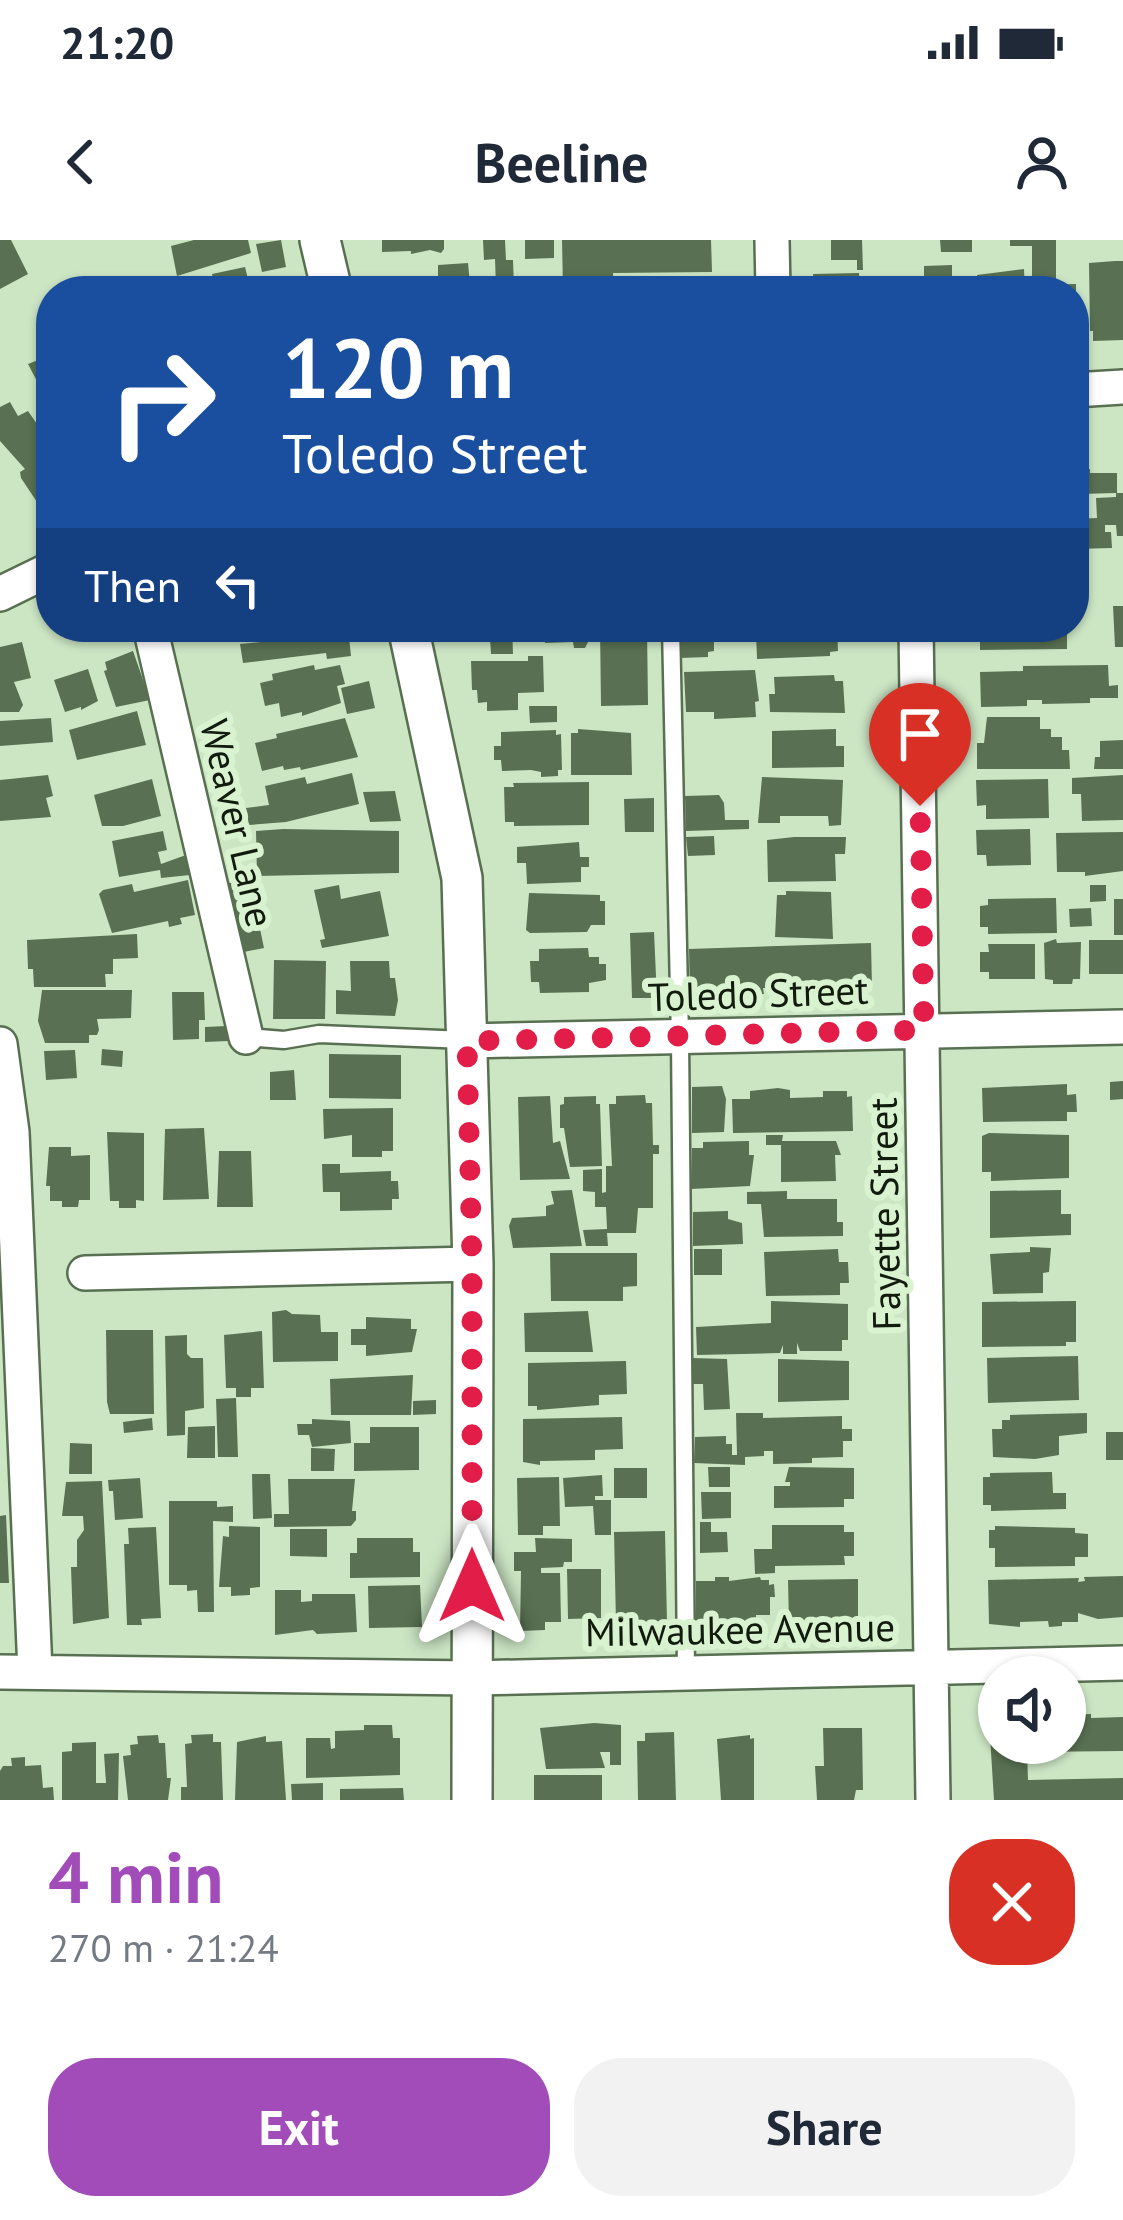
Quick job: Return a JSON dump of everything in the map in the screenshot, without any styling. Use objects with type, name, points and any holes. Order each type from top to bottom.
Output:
[{"type":"street","points":[[320,240],[328,276]]},
{"type":"street","points":[[772,240],[773,276]]},
{"type":"street","points":[[1089,389],[1123,387]]},
{"type":"street","points":[[0,594],[36,576]]},
{"type":"street","name":"Weaver Lane","points":[[153,642],[245,1037]]},
{"type":"street","points":[[410,642],[462,878],[472,1264],[472,1800]]},
{"type":"street","name":"Fayette Street","points":[[916,642],[933,1800]]},
{"type":"street","name":"Toledo Street","points":[[467,1041],[1123,1027]]},
{"type":"street","points":[[0,1043],[12,1132],[35,1672]]},
{"type":"street","points":[[85,1273],[472,1264]]},
{"type":"street","name":"Milwaukee Avenue","points":[[0,1672],[472,1678],[1123,1663]]},
{"type":"lane","points":[[670,642],[680,1038],[686,1672]]},
{"type":"lane","points":[[245,1037],[284,1040],[319,1034],[467,1041]]},
{"type":"building","points":[[0,240],[11,240],[28,274],[0,289]]},
{"type":"building","points":[[194,240],[248,240],[251,253],[177,276],[171,246]]},
{"type":"building","points":[[281,240],[286,267],[262,272],[256,244]]},
{"type":"building","points":[[382,240],[444,240],[444,249],[441,253],[382,252]]},
{"type":"building","points":[[483,240],[505,240],[506,260],[513,260],[514,276],[496,276],[495,259],[484,260]]},
{"type":"building","points":[[525,240],[554,240],[554,258],[525,259]]},
{"type":"building","points":[[562,240],[711,240],[712,272],[563,276]]},
{"type":"building","points":[[831,240],[862,240],[863,270],[857,270],[857,260],[831,260]]},
{"type":"building","points":[[940,240],[972,240],[972,252],[941,252]]},
{"type":"building","points":[[1010,240],[1056,240],[1056,276],[1032,276],[1032,246],[1010,246]]},
{"type":"building","points":[[1123,261],[1123,340],[1093,341],[1089,263]]},
{"type":"building","points":[[468,263],[469,276],[438,276],[438,265]]},
{"type":"building","points":[[952,265],[952,276],[924,276],[924,266]]},
{"type":"building","points":[[245,267],[247,276],[212,276]]},
{"type":"building","points":[[1024,269],[1024,276],[977,275]]},
{"type":"building","points":[[859,273],[859,276],[813,276]]},
{"type":"building","points":[[10,402],[18,416],[28,411],[36,422],[36,500],[21,478],[25,469],[0,441],[0,407]]},
{"type":"building","points":[[1089,469],[1090,473],[1117,473],[1117,493],[1123,493],[1123,536],[1117,536],[1116,525],[1105,525],[1105,532],[1111,532],[1112,548],[1089,549],[1089,518],[1097,518],[1096,498],[1116,497],[1116,493],[1089,494]]},
{"type":"building","points":[[1113,606],[1123,606],[1123,647],[1115,647]]},
{"type":"building","points":[[22,642],[31,678],[14,682],[23,705],[19,712],[0,712],[0,647]]},
{"type":"building","points":[[350,642],[351,656],[327,659],[326,653],[243,663],[240,644]]},
{"type":"building","points":[[490,642],[513,642],[513,654],[491,654]]},
{"type":"building","points":[[600,642],[647,642],[648,705],[601,706]]},
{"type":"building","points":[[679,642],[714,642],[708,657],[680,658]]},
{"type":"building","points":[[756,642],[838,642],[838,651],[830,656],[757,659]]},
{"type":"building","points":[[980,642],[1067,642],[1067,649],[980,650]]},
{"type":"building","points":[[133,651],[150,700],[116,707],[105,662]]},
{"type":"building","points":[[528,656],[543,656],[544,692],[518,693],[518,710],[487,711],[487,702],[478,703],[477,690],[472,690],[471,661],[528,661]]},
{"type":"building","points":[[314,665],[315,670],[340,665],[345,684],[337,686],[341,703],[302,716],[302,712],[281,717],[279,703],[265,706],[260,683],[273,680],[272,674]]},
{"type":"building","points":[[1108,665],[1109,686],[1118,685],[1118,698],[1090,698],[1090,703],[1027,700],[1027,706],[981,707],[980,672],[1023,671],[1023,666]]},
{"type":"building","points":[[88,669],[98,701],[65,712],[54,680]]},
{"type":"building","points":[[755,670],[756,717],[714,719],[714,712],[686,712],[684,672]]},
{"type":"building","points":[[834,675],[835,681],[843,681],[845,713],[770,712],[774,677]]},
{"type":"building","points":[[369,681],[375,708],[347,714],[341,688]]},
{"type":"building","points":[[529,706],[557,706],[557,722],[530,723]]},
{"type":"building","points":[[137,711],[146,745],[77,760],[69,730]]},
{"type":"building","points":[[987,717],[1040,717],[1040,729],[1051,729],[1051,737],[1062,737],[1062,750],[1069,750],[1070,769],[977,769],[977,743],[984,743]]},
{"type":"building","points":[[51,718],[53,742],[0,746],[0,721]]},
{"type":"building","points":[[345,718],[358,757],[301,770],[284,770],[283,766],[262,771],[255,743]]},
{"type":"building","points":[[578,729],[631,733],[632,775],[571,775],[571,733]]},
{"type":"building","points":[[836,729],[836,746],[844,746],[844,767],[772,768],[772,731]]},
{"type":"building","points":[[556,730],[556,735],[561,734],[558,776],[502,771],[501,760],[494,760],[501,732]]},
{"type":"building","points":[[1123,740],[1123,769],[1094,769],[1100,741]]},
{"type":"building","points":[[352,773],[359,804],[286,822],[249,825],[246,808],[269,805],[265,786],[305,777],[307,784]]},
{"type":"building","points":[[48,775],[53,796],[46,798],[51,817],[0,821],[0,780]]},
{"type":"building","points":[[1123,775],[1123,820],[1082,821],[1081,794],[1072,794],[1072,778]]},
{"type":"building","points":[[762,777],[843,780],[841,825],[829,826],[828,816],[780,816],[780,823],[758,823]]},
{"type":"building","points":[[152,779],[161,816],[102,826],[94,795]]},
{"type":"building","points":[[1048,779],[1049,818],[986,819],[986,805],[977,806],[976,780]]},
{"type":"building","points":[[589,782],[589,825],[514,826],[514,822],[505,822],[504,787]]},
{"type":"building","points":[[395,791],[401,821],[370,822],[363,792]]},
{"type":"building","points":[[719,795],[725,820],[749,820],[749,829],[686,831],[685,796]]},
{"type":"building","points":[[654,798],[654,832],[625,832],[624,799]]},
{"type":"building","points":[[1030,829],[1031,865],[987,866],[986,855],[977,855],[976,830]]},
{"type":"building","points":[[163,831],[167,850],[158,852],[161,864],[186,855],[190,875],[161,878],[160,870],[119,877],[112,841]]},
{"type":"building","points":[[256,831],[399,831],[399,873],[257,876]]},
{"type":"building","points":[[1123,832],[1123,871],[1085,876],[1085,872],[1057,872],[1056,833]]},
{"type":"building","points":[[714,836],[715,855],[688,856],[686,837]]},
{"type":"building","points":[[846,837],[845,854],[835,854],[836,881],[768,882],[767,840]]},
{"type":"building","points":[[579,842],[580,857],[589,857],[589,867],[581,867],[581,882],[527,884],[526,863],[517,863],[517,847]]},
{"type":"building","points":[[188,880],[195,915],[169,927],[168,921],[112,933],[99,894],[103,890],[132,884],[134,892]]},
{"type":"building","points":[[250,882],[252,891],[258,890],[265,922],[259,924],[264,948],[239,953],[228,883]]},
{"type":"building","points":[[339,885],[341,899],[380,891],[389,936],[322,948],[320,940],[325,939],[314,890]]},
{"type":"building","points":[[1090,885],[1106,885],[1106,901],[1090,902]]},
{"type":"building","points":[[786,891],[831,892],[833,939],[775,937],[777,895],[786,895]]},
{"type":"building","points":[[529,893],[600,895],[600,901],[605,901],[605,925],[591,925],[587,932],[530,933],[526,930]]},
{"type":"building","points":[[1056,898],[1057,933],[988,934],[988,927],[980,927],[980,906],[988,905],[988,899]]},
{"type":"building","points":[[1114,899],[1123,899],[1123,935],[1114,935]]},
{"type":"building","points":[[1091,908],[1092,926],[1070,927],[1069,909]]},
{"type":"building","points":[[654,932],[657,998],[632,998],[630,933]]},
{"type":"building","points":[[137,934],[138,958],[113,959],[113,974],[105,974],[106,987],[34,987],[27,940]]},
{"type":"building","points":[[1056,939],[1057,943],[1081,942],[1080,979],[1073,979],[1072,984],[1045,979],[1044,943]]},
{"type":"building","points":[[1089,940],[1123,940],[1123,974],[1089,974]]},
{"type":"building","points":[[871,943],[872,987],[763,988],[764,994],[690,996],[689,949]]},
{"type":"building","points":[[988,944],[1035,944],[1035,979],[989,979],[989,972],[980,972],[980,952],[989,952]]},
{"type":"building","points":[[588,948],[589,957],[599,957],[599,964],[606,964],[606,980],[589,983],[589,992],[540,993],[539,982],[531,982],[530,961],[539,961],[539,949]]},
{"type":"building","points":[[274,960],[326,961],[325,1019],[273,1019]]},
{"type":"building","points":[[350,961],[389,961],[398,1000],[395,1016],[336,1014],[336,990],[351,991]]},
{"type":"building","points":[[42,990],[132,990],[131,1018],[97,1019],[99,1030],[89,1035],[89,1043],[45,1043],[38,1021]]},
{"type":"building","points":[[172,992],[204,992],[205,1020],[199,1020],[199,1039],[173,1040]]},
{"type":"building","points":[[227,1026],[228,1041],[205,1042],[205,1027]]},
{"type":"building","points":[[102,1049],[123,1051],[122,1067],[101,1065]]},
{"type":"building","points":[[75,1050],[77,1078],[46,1080],[44,1051]]},
{"type":"building","points":[[329,1054],[401,1055],[401,1099],[329,1098]]},
{"type":"building","points":[[294,1070],[296,1100],[270,1100],[270,1072]]},
{"type":"building","points":[[1123,1081],[1123,1099],[1110,1100],[1110,1082]]},
{"type":"building","points":[[1067,1084],[1067,1095],[1076,1094],[1077,1112],[1067,1112],[1067,1121],[983,1122],[982,1088]]},
{"type":"building","points":[[722,1086],[724,1132],[692,1133],[692,1087]]},
{"type":"building","points":[[790,1090],[790,1098],[847,1091],[847,1097],[852,1096],[853,1131],[733,1133],[732,1099],[750,1099],[750,1091]]},
{"type":"building","points":[[645,1095],[646,1103],[652,1103],[653,1145],[659,1145],[659,1154],[653,1154],[653,1208],[638,1208],[636,1233],[607,1233],[608,1246],[586,1246],[583,1230],[607,1229],[606,1207],[595,1207],[595,1192],[583,1191],[583,1170],[602,1169],[602,1193],[606,1192],[606,1166],[612,1166],[609,1104],[616,1104],[616,1096]]},
{"type":"building","points":[[550,1096],[553,1143],[560,1141],[570,1179],[520,1180],[518,1097]]},
{"type":"building","points":[[596,1096],[602,1166],[570,1167],[564,1128],[560,1128],[560,1105],[564,1097]]},
{"type":"building","points":[[393,1108],[393,1151],[382,1151],[382,1157],[352,1157],[352,1135],[324,1139],[323,1109]]},
{"type":"building","points":[[204,1128],[209,1199],[163,1200],[165,1129]]},
{"type":"building","points":[[107,1132],[144,1133],[144,1201],[136,1200],[136,1208],[119,1208],[119,1201],[110,1201]]},
{"type":"building","points":[[766,1135],[783,1135],[782,1141],[836,1141],[841,1155],[835,1155],[836,1181],[781,1182],[781,1145],[766,1145]]},
{"type":"building","points":[[1069,1135],[1069,1178],[991,1181],[991,1172],[982,1172],[982,1136]]},
{"type":"building","points":[[749,1141],[749,1155],[754,1155],[750,1186],[691,1189],[692,1148],[703,1148],[703,1142]]},
{"type":"building","points":[[49,1147],[71,1147],[71,1156],[90,1155],[90,1200],[79,1200],[78,1207],[50,1201],[50,1186],[46,1186]]},
{"type":"building","points":[[219,1151],[251,1151],[253,1207],[217,1207]]},
{"type":"building","points":[[322,1164],[340,1164],[340,1173],[391,1171],[391,1181],[398,1181],[399,1199],[392,1199],[392,1210],[340,1211],[340,1192],[323,1192]]},
{"type":"building","points":[[572,1190],[582,1246],[513,1248],[512,1218],[546,1216],[546,1206],[554,1204],[551,1191]]},
{"type":"building","points":[[1061,1190],[1061,1214],[1071,1214],[1071,1235],[990,1238],[990,1191]]},
{"type":"building","points":[[787,1191],[787,1199],[837,1199],[837,1222],[843,1222],[843,1236],[764,1237],[761,1204],[747,1204],[747,1192]]},
{"type":"building","points":[[728,1211],[728,1219],[742,1223],[743,1244],[693,1246],[693,1212]]},
{"type":"building","points":[[1030,1247],[1051,1248],[1043,1293],[993,1294],[990,1254],[1030,1252]]},
{"type":"building","points":[[694,1249],[722,1249],[722,1275],[694,1275]]},
{"type":"building","points":[[838,1249],[839,1262],[848,1262],[849,1283],[840,1283],[840,1295],[766,1296],[764,1252]]},
{"type":"building","points":[[550,1253],[637,1253],[637,1286],[623,1287],[623,1301],[551,1301]]},
{"type":"building","points":[[771,1301],[848,1304],[848,1340],[842,1340],[842,1351],[800,1351],[797,1343],[797,1354],[783,1354],[783,1345],[780,1353],[697,1355],[696,1327],[771,1323]]},
{"type":"building","points":[[1076,1301],[1076,1342],[982,1347],[982,1302]]},
{"type":"building","points":[[588,1311],[593,1352],[525,1352],[524,1313]]},
{"type":"building","points":[[272,1312],[320,1315],[321,1332],[338,1332],[338,1361],[273,1362]]},
{"type":"building","points":[[366,1317],[411,1319],[411,1329],[417,1329],[412,1352],[366,1356],[366,1345],[351,1345],[351,1329],[366,1329]]},
{"type":"building","points":[[106,1330],[153,1330],[154,1414],[110,1414]]},
{"type":"building","points":[[262,1331],[264,1388],[251,1388],[251,1397],[236,1397],[236,1388],[226,1388],[224,1335]]},
{"type":"building","points":[[187,1335],[187,1354],[203,1358],[204,1408],[185,1411],[185,1435],[167,1436],[165,1336]]},
{"type":"building","points":[[1078,1356],[1079,1400],[988,1403],[987,1358]]},
{"type":"building","points":[[692,1358],[727,1359],[730,1409],[704,1410],[703,1384],[693,1384]]},
{"type":"building","points":[[778,1359],[849,1361],[849,1400],[778,1402]]},
{"type":"building","points":[[626,1361],[627,1394],[599,1395],[599,1405],[537,1410],[537,1406],[528,1406],[528,1363]]},
{"type":"building","points":[[413,1375],[411,1415],[331,1415],[330,1379]]},
{"type":"building","points":[[236,1398],[238,1457],[218,1457],[216,1399]]},
{"type":"building","points":[[436,1400],[436,1414],[413,1415],[413,1401]]},
{"type":"building","points":[[736,1413],[763,1413],[763,1418],[842,1416],[842,1429],[852,1429],[852,1441],[843,1441],[843,1457],[812,1458],[812,1463],[773,1464],[773,1451],[764,1451],[764,1456],[745,1457],[745,1465],[694,1463],[695,1437],[726,1436],[732,1455],[737,1455]]},
{"type":"building","points":[[1087,1413],[1087,1433],[1059,1436],[1059,1455],[993,1457],[992,1429],[1002,1429],[1002,1420],[1010,1420],[1010,1415]]},
{"type":"building","points":[[622,1417],[623,1449],[595,1450],[595,1460],[523,1462],[523,1419]]},
{"type":"building","points":[[152,1418],[153,1430],[124,1433],[123,1422]]},
{"type":"building","points":[[312,1419],[350,1421],[351,1443],[312,1447],[309,1435],[298,1435],[297,1424],[312,1424]]},
{"type":"building","points":[[215,1426],[215,1458],[187,1458],[188,1427]]},
{"type":"building","points":[[370,1427],[419,1427],[419,1470],[354,1471],[354,1443],[370,1443]]},
{"type":"building","points":[[1106,1432],[1123,1432],[1123,1460],[1106,1460]]},
{"type":"building","points":[[70,1443],[92,1444],[92,1474],[69,1474]]},
{"type":"building","points":[[311,1448],[335,1449],[334,1471],[311,1471]]},
{"type":"building","points":[[708,1467],[730,1467],[730,1487],[709,1487]]},
{"type":"building","points":[[789,1467],[854,1468],[854,1499],[844,1499],[844,1507],[774,1508],[774,1486],[790,1486],[785,1482]]},
{"type":"building","points":[[614,1468],[647,1468],[647,1498],[614,1498]]},
{"type":"building","points":[[1052,1472],[1053,1493],[1066,1493],[1066,1509],[991,1511],[991,1505],[983,1505],[983,1477],[990,1473]]},
{"type":"building","points":[[252,1474],[270,1474],[272,1518],[253,1519]]},
{"type":"building","points":[[602,1475],[603,1496],[595,1500],[611,1500],[611,1535],[595,1535],[593,1506],[565,1507],[563,1478]]},
{"type":"building","points":[[559,1477],[560,1526],[543,1526],[543,1535],[518,1535],[517,1478]]},
{"type":"building","points":[[140,1478],[143,1518],[115,1520],[108,1480]]},
{"type":"building","points":[[288,1479],[355,1479],[352,1511],[356,1511],[356,1520],[351,1526],[274,1527],[274,1514],[289,1514]]},
{"type":"building","points":[[102,1481],[109,1618],[73,1624],[71,1567],[77,1567],[77,1540],[84,1530],[83,1516],[62,1516],[66,1482]]},
{"type":"building","points":[[701,1492],[731,1492],[731,1518],[702,1519]]},
{"type":"building","points":[[169,1501],[217,1501],[217,1507],[233,1506],[233,1522],[213,1521],[214,1612],[198,1612],[197,1590],[169,1585]]},
{"type":"building","points":[[6,1515],[9,1583],[0,1583],[0,1516]]},
{"type":"building","points":[[700,1522],[711,1522],[711,1532],[727,1532],[728,1552],[700,1553]]},
{"type":"building","points":[[772,1525],[844,1525],[844,1532],[854,1532],[854,1556],[844,1556],[845,1565],[775,1566],[775,1573],[755,1574],[754,1549],[772,1549]]},
{"type":"building","points":[[229,1526],[260,1527],[260,1587],[250,1588],[250,1595],[231,1596],[231,1587],[219,1587],[223,1536],[229,1537]]},
{"type":"building","points":[[995,1526],[1075,1528],[1075,1533],[1088,1534],[1088,1557],[1075,1557],[1075,1566],[995,1567],[989,1530]]},
{"type":"building","points":[[156,1527],[161,1618],[127,1625],[124,1544],[129,1544],[128,1528]]},
{"type":"building","points":[[290,1529],[327,1529],[327,1557],[290,1556]]},
{"type":"building","points":[[665,1531],[667,1622],[616,1623],[614,1532]]},
{"type":"building","points":[[357,1538],[413,1538],[413,1552],[420,1552],[420,1577],[350,1578],[350,1553],[357,1553]]},
{"type":"building","points":[[535,1538],[572,1539],[572,1562],[541,1568],[541,1573],[560,1573],[561,1622],[545,1622],[545,1630],[520,1631],[521,1571],[514,1571],[514,1552],[536,1552]]},
{"type":"building","points":[[567,1569],[601,1569],[601,1618],[568,1619]]},
{"type":"building","points":[[1123,1576],[1123,1617],[1098,1619],[1078,1613],[1078,1622],[1062,1622],[1062,1626],[1049,1627],[1048,1621],[1020,1622],[1020,1627],[989,1624],[988,1580],[1079,1578],[1078,1582],[1085,1581],[1084,1577]]},
{"type":"building","points":[[715,1577],[769,1580],[775,1597],[770,1597],[770,1615],[756,1615],[756,1622],[722,1623],[723,1630],[696,1630],[696,1581],[715,1581]]},
{"type":"building","points":[[858,1579],[858,1621],[789,1626],[788,1580]]},
{"type":"building","points":[[420,1585],[422,1627],[369,1628],[368,1586]]},
{"type":"building","points":[[275,1590],[301,1590],[301,1602],[312,1601],[312,1594],[355,1594],[357,1632],[317,1634],[313,1630],[275,1635]]},
{"type":"building","points":[[1086,1714],[1123,1717],[1123,1751],[1086,1751]]},
{"type":"building","points":[[364,1725],[392,1725],[393,1738],[400,1738],[400,1775],[306,1778],[306,1738],[330,1738],[331,1749],[335,1748],[335,1731],[364,1730]]},
{"type":"building","points":[[621,1725],[621,1765],[610,1765],[610,1752],[600,1752],[605,1768],[546,1769],[540,1728]]},
{"type":"building","points":[[823,1728],[862,1728],[863,1790],[856,1790],[854,1800],[817,1800],[815,1766],[824,1766]]},
{"type":"building","points":[[674,1732],[676,1800],[638,1800],[637,1741],[645,1741],[645,1733]]},
{"type":"building","points":[[213,1734],[213,1742],[221,1742],[223,1800],[181,1800],[181,1787],[187,1787],[185,1744],[192,1743],[191,1735]]},
{"type":"building","points":[[158,1735],[159,1743],[165,1743],[167,1778],[171,1778],[168,1800],[128,1800],[123,1756],[131,1755],[130,1745],[138,1744],[137,1736]]},
{"type":"building","points":[[266,1736],[266,1742],[282,1741],[286,1800],[235,1800],[237,1742]]},
{"type":"building","points":[[754,1738],[754,1800],[721,1800],[717,1739]]},
{"type":"building","points":[[96,1742],[96,1783],[106,1783],[104,1754],[119,1753],[118,1800],[62,1800],[62,1752],[72,1751],[72,1743]]},
{"type":"building","points":[[25,1757],[25,1766],[41,1765],[43,1788],[53,1787],[54,1800],[0,1800],[0,1771],[12,1766],[11,1758]]},
{"type":"building","points":[[992,1764],[1027,1764],[1028,1780],[1123,1778],[1123,1800],[994,1800]]},
{"type":"building","points":[[534,1775],[602,1775],[602,1800],[534,1800]]},
{"type":"building","points":[[323,1783],[323,1800],[292,1800],[291,1784]]},
{"type":"building","points":[[403,1788],[404,1800],[340,1800],[340,1789]]},
{"type":"route","points":[[472,1586],[467,1041],[924,1030],[920,806]]}]
